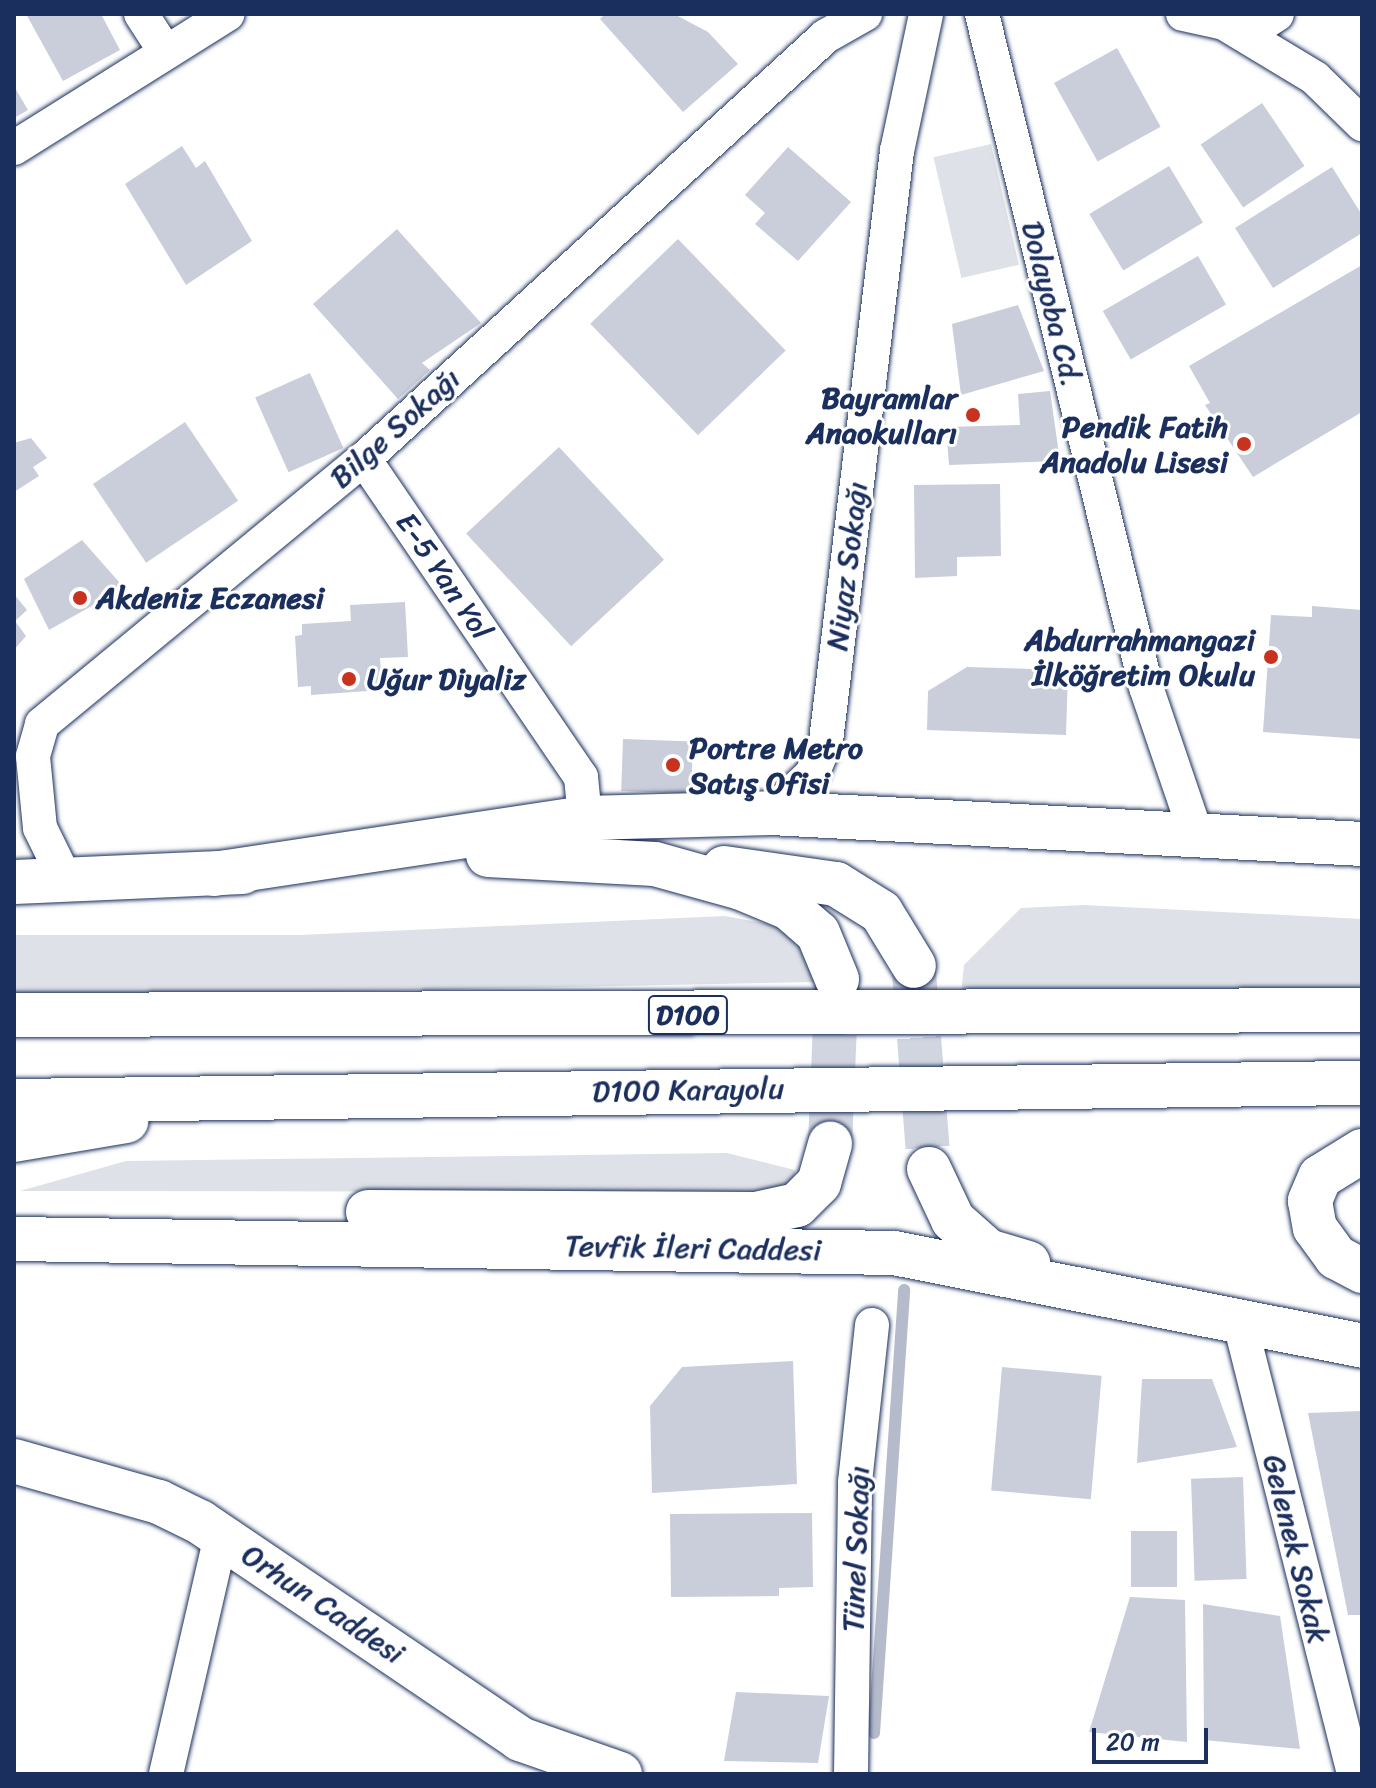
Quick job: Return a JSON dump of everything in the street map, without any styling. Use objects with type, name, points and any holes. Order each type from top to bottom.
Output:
[{"type":"main road","points":[[214,874],[585,818],[771,813],[1195,831],[1362,844]]},
{"type":"main road","points":[[14,882],[67,883],[518,853],[782,872],[836,884],[881,912],[914,966]]},
{"type":"main road","points":[[655,864],[789,908],[818,933],[837,979]]},
{"type":"main road","name":"D100","points":[[14,1015],[1362,1010]]},
{"type":"main road","name":"D100 Karayolu","points":[[14,1101],[1362,1083]]},
{"type":"main road","points":[[14,1140],[291,1095]]},
{"type":"main road","points":[[14,1209],[756,1214],[797,1205],[819,1183],[830,1144]]},
{"type":"main road","points":[[1362,1151],[1320,1177],[1310,1201],[1315,1228],[1329,1248],[1362,1271]]},
{"type":"main road","points":[[929,1169],[953,1220],[988,1251],[1053,1271],[1362,1317]]},
{"type":"main road","name":"Tevfik İleri Caddesi","points":[[14,1239],[894,1253],[1362,1346]]},
{"type":"main road","name":"Orhun Caddesi","points":[[14,1461],[159,1502],[221,1535],[537,1762],[620,1774]]},
{"type":"street","points":[[141,14],[165,51]]},
{"type":"street","points":[[14,148],[228,14]]},
{"type":"street","name":"Bilge Sokağı","points":[[67,883],[36,802],[28,728],[364,459],[826,36],[865,14]]},
{"type":"street","points":[[927,14],[949,14]]},
{"type":"street","name":"Niyaz Sokağı","points":[[771,813],[812,774],[826,741],[895,165],[927,14]]},
{"type":"street","name":"Dolayoba Cd.","points":[[982,14],[1146,687],[1195,831]]},
{"type":"street","points":[[1183,14],[1245,35],[1315,78],[1362,124]]},
{"type":"street","points":[[1245,35],[1277,14]]},
{"type":"street","name":"E-5 Yan Yol","points":[[364,459],[581,777],[585,818]]},
{"type":"street","name":"Gelenek Sokak","points":[[1240,1323],[1354,1774]]},
{"type":"street","name":"Tünel Sokağı","points":[[851,1774],[855,1482],[872,1325]]},
{"type":"street","points":[[166,1774],[221,1535]]},
{"type":"shaded area","points":[[991,144],[1019,265],[961,278],[934,157]]},
{"type":"shaded area","points":[[1084,905],[1362,919],[1362,991],[961,995],[964,965],[1021,908]]},
{"type":"shaded area","points":[[725,916],[795,929],[815,982],[14,998],[14,935],[300,935]]},
{"type":"shaded area","points":[[727,1153],[795,1170],[793,1192],[20,1191],[126,1161]]},
{"type":"building","points":[[26,14],[101,14],[120,50],[63,81]]},
{"type":"building","points":[[605,14],[674,14],[708,32],[738,64],[683,112],[600,19]]},
{"type":"building","points":[[1117,48],[1161,127],[1098,162],[1054,83]]},
{"type":"building","points":[[14,86],[28,110],[14,118]]},
{"type":"building","points":[[1262,103],[1304,166],[1243,207],[1201,144]]},
{"type":"building","points":[[182,146],[196,168],[205,161],[252,241],[186,285],[125,184]]},
{"type":"building","points":[[788,147],[851,202],[798,261],[755,224],[765,213],[745,195]]},
{"type":"building","points":[[1169,166],[1203,223],[1123,270],[1089,214]]},
{"type":"building","points":[[1332,167],[1362,215],[1362,233],[1273,288],[1235,228]]},
{"type":"building","points":[[397,229],[481,323],[422,363],[430,370],[398,399],[313,304]]},
{"type":"building","points":[[678,239],[786,350],[698,435],[590,324]]},
{"type":"building","points":[[1198,256],[1226,304],[1131,359],[1103,311]]},
{"type":"building","name":"Pendik Fatih Anadolu Lisesi","points":[[1362,265],[1362,412],[1253,477],[1205,405],[1210,403],[1189,366]]},
{"type":"building","points":[[1018,305],[1044,371],[961,395],[952,324]]},
{"type":"building","points":[[310,373],[343,448],[289,472],[255,397]]},
{"type":"building","points":[[1050,391],[1060,461],[949,465],[946,427],[1020,425],[1018,394]]},
{"type":"building","points":[[185,422],[238,501],[146,563],[93,484]]},
{"type":"building","points":[[31,438],[47,458],[33,467],[39,476],[14,492],[14,443]]},
{"type":"building","points":[[559,447],[664,560],[571,646],[466,534]]},
{"type":"building","points":[[1000,484],[1001,556],[957,557],[957,576],[915,578],[914,485]]},
{"type":"building","points":[[82,540],[119,582],[113,594],[49,630],[24,579]]},
{"type":"building","points":[[14,594],[27,610],[15,621],[26,636],[14,650]]},
{"type":"building","points":[[405,602],[408,657],[380,658],[382,690],[311,695],[311,686],[298,687],[295,636],[302,635],[302,624],[351,621],[350,605]]},
{"type":"building","points":[[1312,606],[1362,610],[1362,739],[1263,732],[1271,615],[1312,617]]},
{"type":"building","points":[[967,667],[1068,670],[1066,735],[927,730],[928,691]]},
{"type":"building","points":[[623,739],[693,741],[691,793],[621,791]]},
{"type":"building","points":[[793,1361],[797,1484],[652,1493],[650,1406],[682,1367]]},
{"type":"building","points":[[1002,1367],[1102,1376],[1091,1499],[991,1491]]},
{"type":"building","points":[[1142,1379],[1212,1379],[1237,1447],[1137,1463]]},
{"type":"building","points":[[1362,1411],[1362,1615],[1348,1615],[1308,1413]]},
{"type":"building","points":[[1243,1477],[1247,1579],[1195,1581],[1191,1479]]},
{"type":"building","points":[[812,1513],[813,1587],[779,1588],[779,1596],[671,1597],[670,1514]]},
{"type":"building","points":[[1131,1531],[1177,1531],[1177,1587],[1131,1587]]},
{"type":"building","points":[[1130,1597],[1185,1600],[1187,1742],[1089,1732]]},
{"type":"building","points":[[1203,1604],[1280,1616],[1300,1749],[1204,1740]]},
{"type":"building","points":[[736,1692],[829,1696],[818,1763],[724,1761]]},
{"type":"waterway","points":[[874,1733],[904,1290]]},
{"type":"tunnel","points":[[914,972],[929,1169]]},
{"type":"tunnel","points":[[830,1144],[837,979]]},
{"type":"place","name":"Bayramlar Anaokulları","points":[[973,415]]},
{"type":"place","name":"Pendik Fatih Anadolu Lisesi","points":[[1244,444]]},
{"type":"place","name":"Akdeniz Eczanesi","points":[[80,598]]},
{"type":"place","name":"Abdurrahmangazi İlköğretim Okulu","points":[[1271,657]]},
{"type":"place","name":"Uğur Diyaliz","points":[[349,679]]},
{"type":"place","name":"Portre Metro Satış Ofisi","points":[[673,765]]}]
